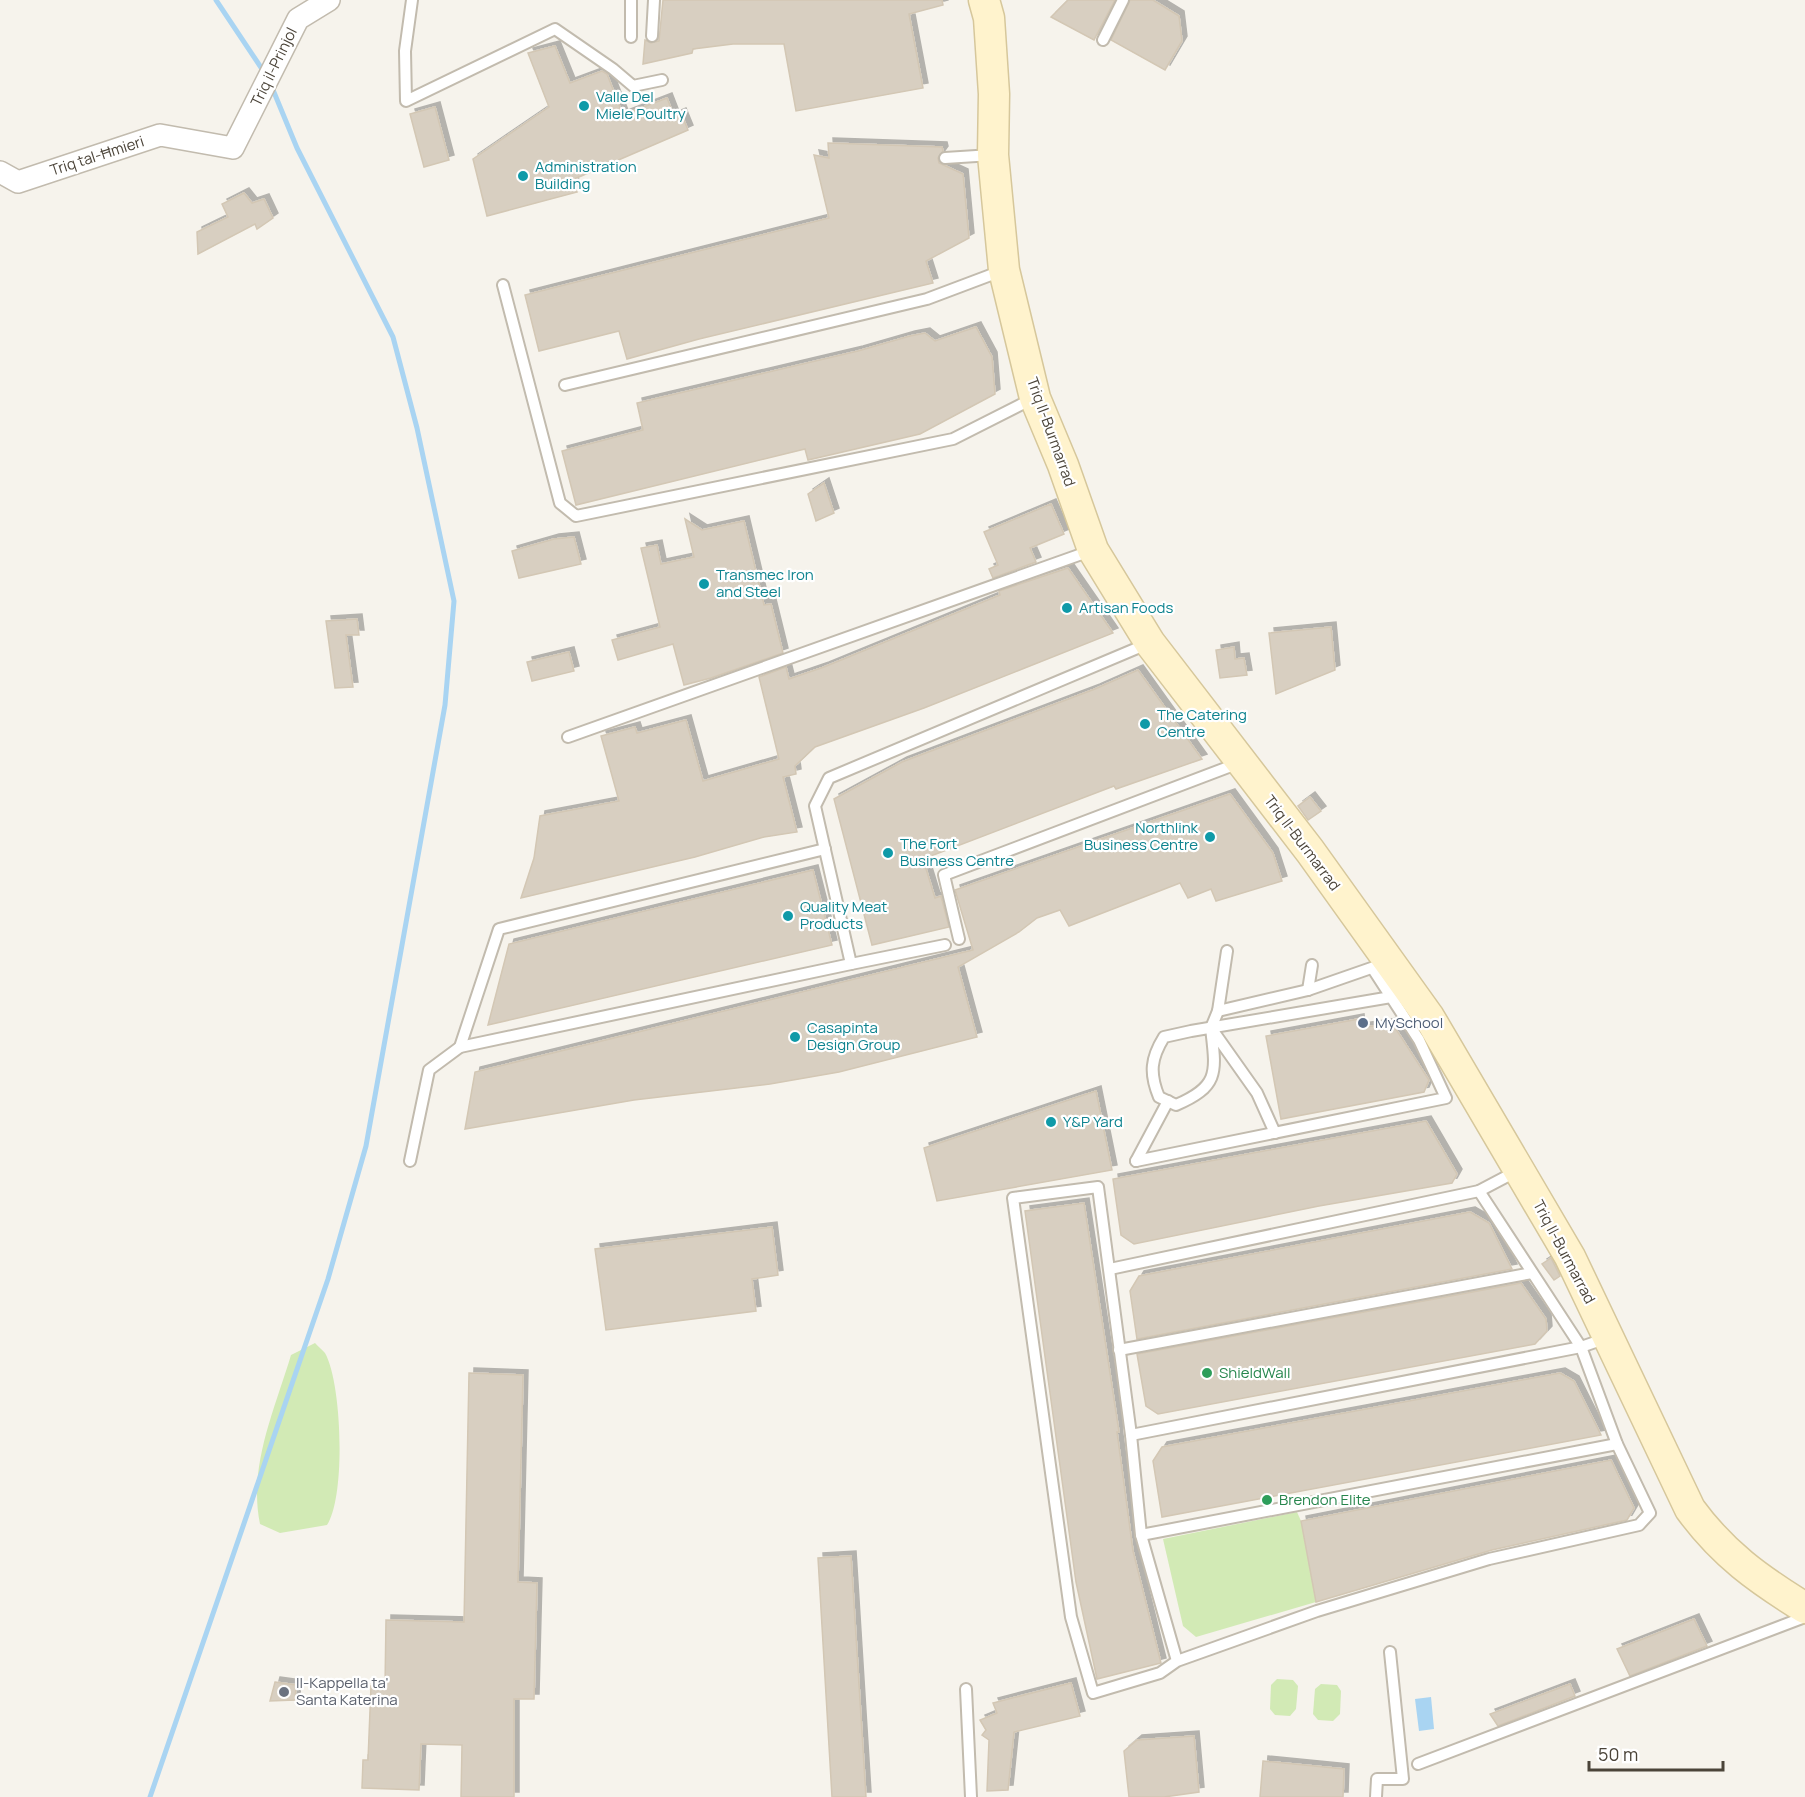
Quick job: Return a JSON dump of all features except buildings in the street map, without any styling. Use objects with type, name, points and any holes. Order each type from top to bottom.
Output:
[{"type":"street","name":"Triq il-Prinjol","points":[[233,148],[298,19],[329,0]]},
{"type":"street","name":"Triq Il-Burmarrad","points":[[984,0],[989,18],[993,155],[1004,270],[1035,398],[1063,465],[1093,550],[1150,643],[1242,762],[1520,1169],[1570,1257],[1594,1343],[1696,1517],[1712,1539],[1754,1576],[1805,1608]]},
{"type":"street","name":"Triq tal-Ħmieri","points":[[0,172],[18,182],[160,135],[233,148]]},
{"type":"lane","points":[[412,0],[405,51],[406,101],[555,29],[613,69],[633,86],[662,80]]},
{"type":"lane","points":[[631,0],[631,37]]},
{"type":"lane","points":[[652,36],[654,0]]},
{"type":"lane","points":[[1103,40],[1123,0]]},
{"type":"lane","points":[[945,158],[993,155]]},
{"type":"lane","points":[[565,385],[927,299],[1004,270]]},
{"type":"lane","points":[[503,285],[560,503],[576,516],[953,439],[1035,398]]},
{"type":"lane","points":[[568,737],[1093,550]]},
{"type":"lane","points":[[851,964],[815,806],[828,778],[1150,643]]},
{"type":"lane","points":[[959,939],[944,875],[1242,762]]},
{"type":"lane","points":[[460,1047],[499,929],[825,849]]},
{"type":"lane","points":[[410,1161],[429,1070],[460,1047],[945,945]]},
{"type":"lane","points":[[1168,1101],[1136,1161],[1446,1098],[1419,1040],[1402,995],[1211,1028],[1164,1037],[1153,1056],[1152,1080],[1159,1097],[1168,1101],[1176,1105],[1201,1094],[1212,1076],[1214,1058],[1211,1028],[1218,1011],[1227,951]]},
{"type":"lane","points":[[1218,1011],[1308,990],[1380,964]]},
{"type":"lane","points":[[1308,990],[1312,965]]},
{"type":"lane","points":[[1211,1028],[1257,1093],[1275,1133]]},
{"type":"lane","points":[[1110,1269],[1479,1191],[1520,1169]]},
{"type":"lane","points":[[1177,1661],[1141,1535],[1131,1435],[1098,1187],[1014,1198],[1071,1617],[1093,1693],[1160,1673],[1177,1661],[1317,1611],[1489,1559],[1639,1525],[1650,1513],[1617,1444],[1594,1343],[1532,1273],[1479,1191]]},
{"type":"lane","points":[[1119,1350],[1532,1273]]},
{"type":"lane","points":[[1131,1435],[1594,1343]]},
{"type":"lane","points":[[1141,1535],[1617,1444]]},
{"type":"lane","points":[[1418,1764],[1805,1617]]},
{"type":"lane","points":[[1376,1797],[1377,1779],[1403,1779],[1390,1652]]},
{"type":"lane","points":[[966,1689],[971,1797]]},
{"type":"green space","points":[[315,1343],[325,1353],[335,1388],[340,1439],[337,1490],[333,1511],[327,1525],[280,1533],[260,1524],[257,1502],[260,1459],[291,1355]]},
{"type":"green space","points":[[1297,1512],[1301,1521],[1316,1602],[1196,1637],[1183,1626],[1163,1539]]},
{"type":"green space","points":[[1277,1679],[1293,1680],[1298,1686],[1296,1709],[1290,1716],[1275,1715],[1270,1709],[1271,1685]]},
{"type":"green space","points":[[1321,1684],[1337,1685],[1341,1691],[1340,1714],[1333,1721],[1318,1720],[1313,1714],[1315,1689]]},
{"type":"water","points":[[1431,1697],[1434,1729],[1419,1731],[1415,1699]]},
{"type":"waterway","points":[[216,0],[264,72]]},
{"type":"waterway","points":[[150,1797],[328,1279],[366,1146],[445,705],[454,601],[417,428],[393,337],[297,148],[271,85]]},
{"type":"place","name":"Valle Del Miele Poultry","points":[[584,106]]},
{"type":"place","name":"Administration Building","points":[[523,176]]},
{"type":"place","name":"Transmec Iron and Steel","points":[[704,584]]},
{"type":"place","name":"Artisan Foods","points":[[1067,608]]},
{"type":"place","name":"The Catering Centre","points":[[1145,724]]},
{"type":"place","name":"Northlink Business Centre","points":[[1210,837]]},
{"type":"place","name":"The Fort Business Centre","points":[[888,853]]},
{"type":"place","name":"Quality Meat Products","points":[[788,916]]},
{"type":"place","name":"MySchool","points":[[1363,1023]]},
{"type":"place","name":"Casapinta Design Group","points":[[795,1037]]},
{"type":"place","name":"Y&P Yard","points":[[1051,1122]]},
{"type":"place","name":"ShieldWall","points":[[1207,1373]]},
{"type":"place","name":"Brendon Elite","points":[[1267,1500]]},
{"type":"place","name":"Il-Kappella ta' Santa Katerina","points":[[284,1692]]}]
